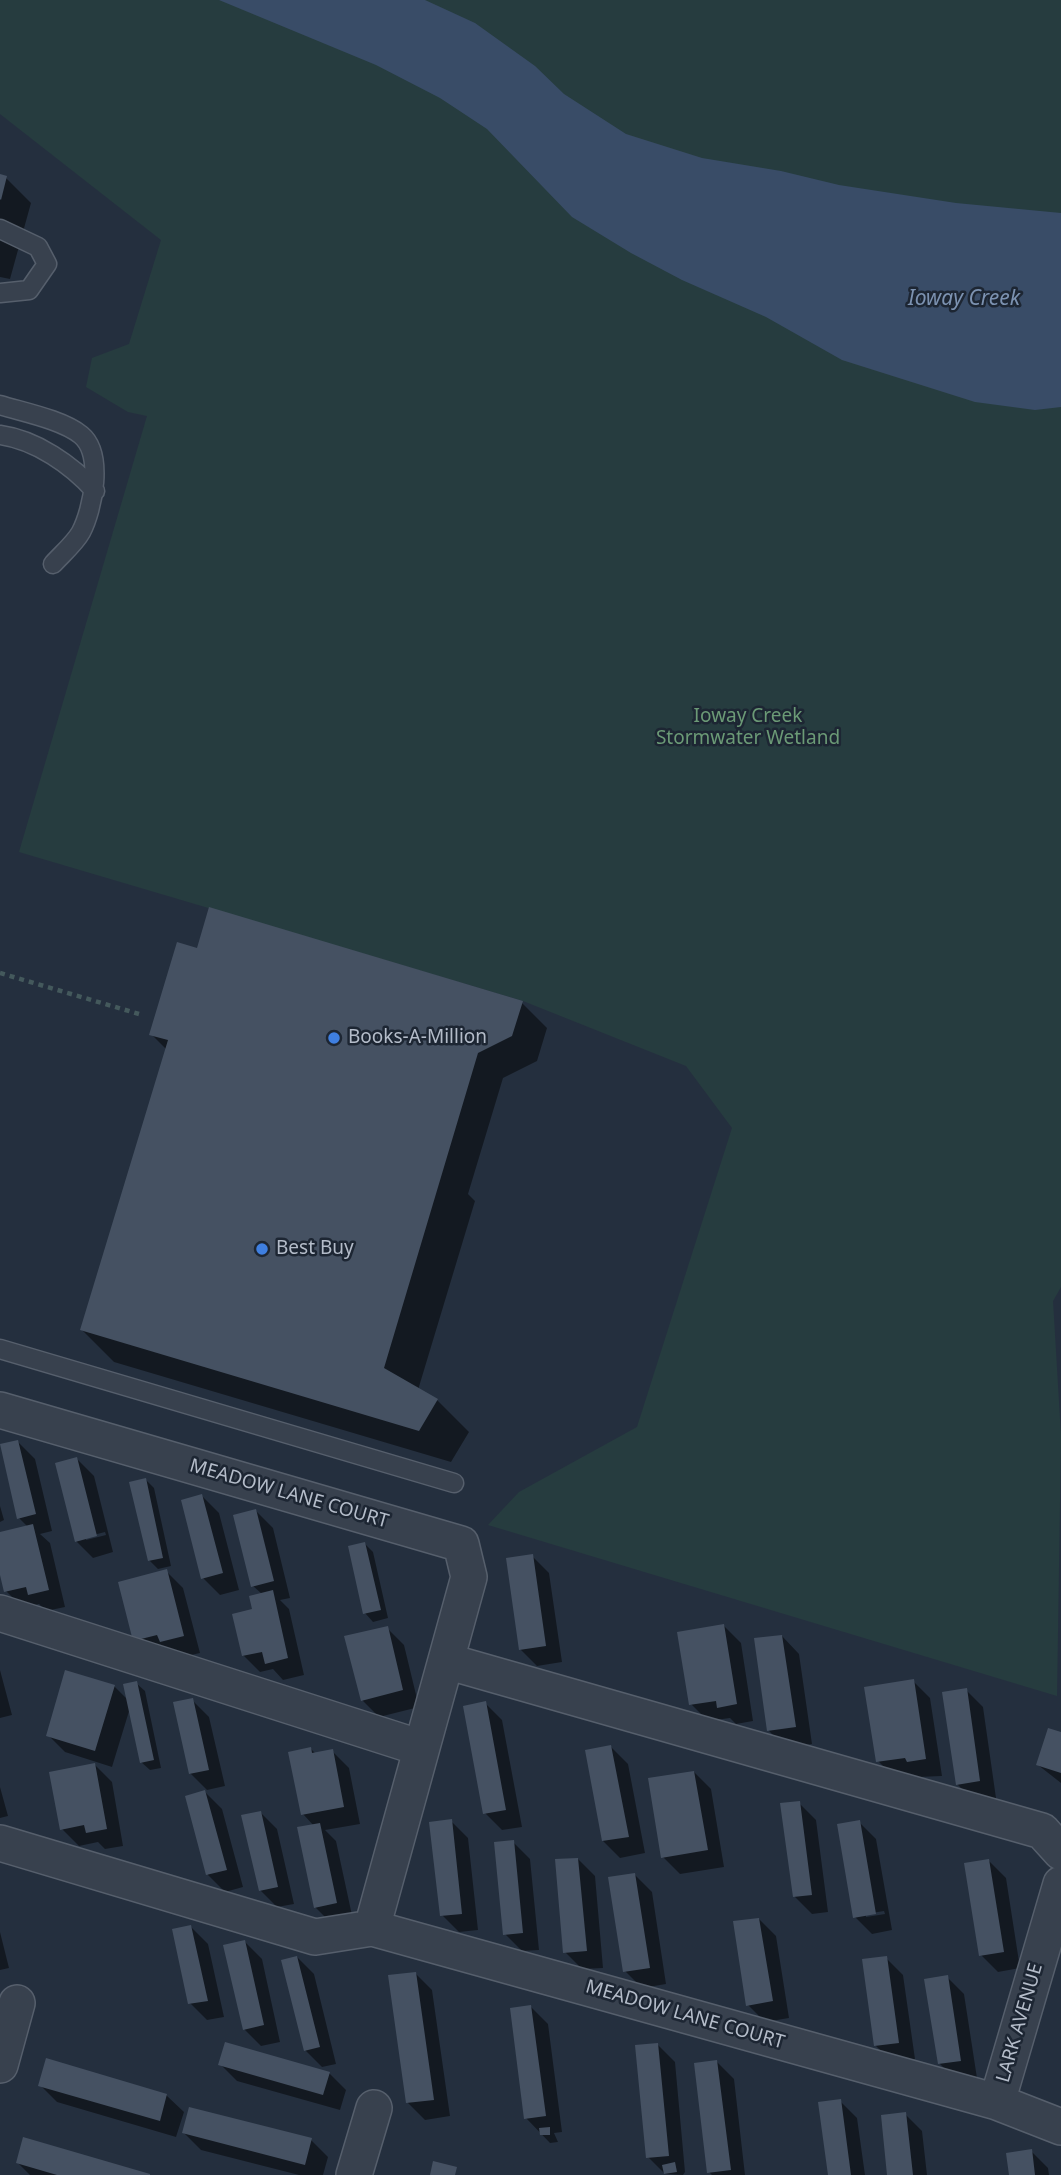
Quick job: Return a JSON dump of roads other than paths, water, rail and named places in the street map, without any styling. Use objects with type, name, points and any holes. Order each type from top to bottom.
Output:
[{"type":"street","name":"MEADOW LANE COURT","points":[[0,1410],[461,1545],[469,1577],[372,1928]]},
{"type":"street","points":[[0,1613],[421,1748]]},
{"type":"street","points":[[446,1661],[1042,1830],[1061,1852]]},
{"type":"street","name":"MEADOW LANE COURT","points":[[0,1843],[315,1937],[372,1928],[997,2102]]},
{"type":"street","name":"LARK AVENUE","points":[[1061,1884],[997,2102],[1061,2127]]},
{"type":"street","points":[[0,2065],[17,2003]]},
{"type":"street","points":[[354,2175],[374,2108]]},
{"type":"lane","points":[[0,229],[38,247],[47,264],[29,290],[0,293]]},
{"type":"lane","points":[[0,405],[46,419],[81,435],[92,452],[95,491],[81,533],[53,564]]},
{"type":"lane","points":[[0,435],[40,449],[78,472],[95,491]]},
{"type":"lane","points":[[0,1349],[454,1483]]},
{"type":"water","name":"Ioway Creek","points":[[219,0],[425,0],[475,23],[535,66],[564,94],[626,134],[702,158],[781,171],[839,185],[956,203],[1061,213],[1061,407],[1035,410],[975,402],[842,360],[766,317],[682,280],[631,253],[572,217],[487,129],[440,98],[376,65]]},
{"type":"place","name":"Books-A-Million","points":[[334,1038]]},
{"type":"place","name":"Best Buy","points":[[262,1249]]},
{"type":"park label","name":"Ioway Creek Stormwater Wetland","points":[[748,728]]}]
